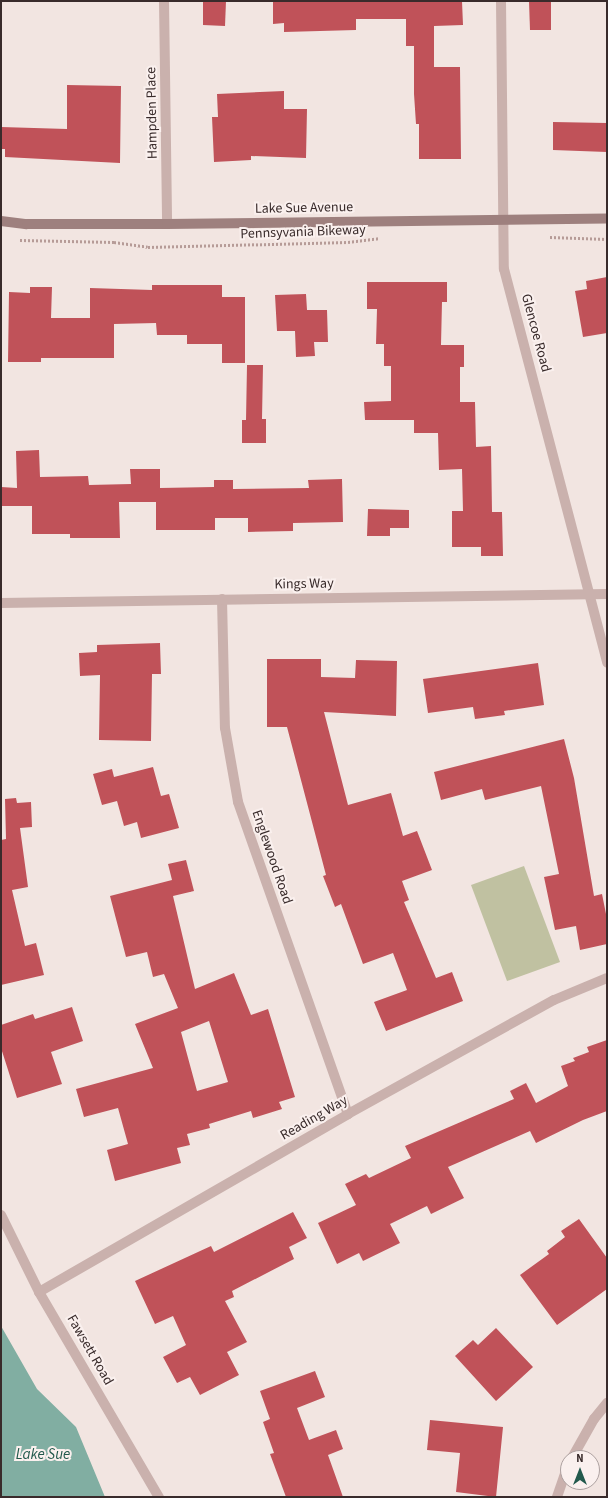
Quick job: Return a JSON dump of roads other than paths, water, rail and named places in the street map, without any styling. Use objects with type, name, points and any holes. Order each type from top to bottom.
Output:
[{"type":"street","name":"Hampden Place","points":[[164,1],[167,224]]},
{"type":"street","name":"Glencoe Road","points":[[501,1],[504,269],[607,663]]},
{"type":"street","name":"Lake Sue Avenue","points":[[1,221],[27,224],[167,224],[607,219]]},
{"type":"street","name":"Kings Way","points":[[1,603],[222,598],[607,594]]},
{"type":"street","name":"Englewood Road","points":[[222,598],[225,728],[238,802],[348,1114]]},
{"type":"street","name":"Reading Way","points":[[39,1292],[348,1114],[554,1000],[607,978]]},
{"type":"street","name":"Fawsett Road","points":[[1,1215],[39,1292],[159,1497]]},
{"type":"street","points":[[577,1450],[594,1419],[607,1403]]},
{"type":"water","name":"Lake Sue","points":[[1,1326],[37,1389],[76,1427],[105,1497],[1,1497]]}]
